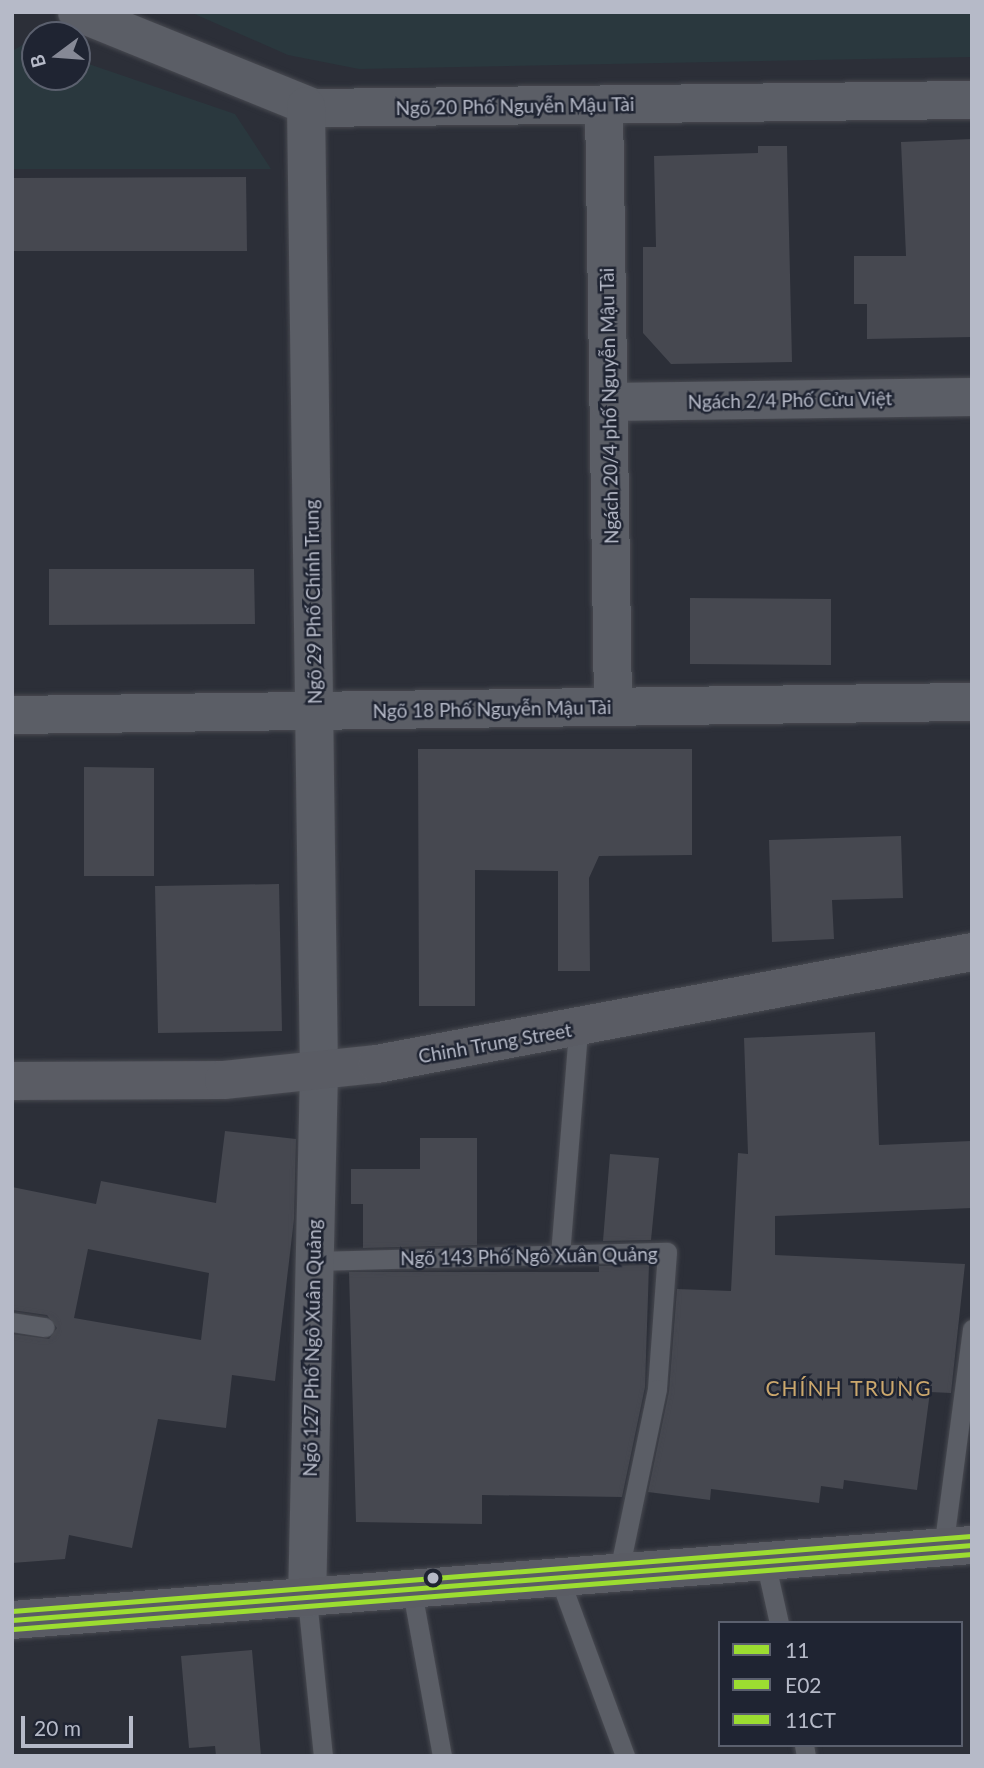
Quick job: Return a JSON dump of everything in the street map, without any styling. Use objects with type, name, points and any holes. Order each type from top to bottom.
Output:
[{"type":"street","name":"Ngõ 20 Phố Nguyễn Mậu Tài","points":[[77,12],[306,106],[972,100]]},
{"type":"street","name":"Ngách 20/4 phố Nguyễn Mậu Tài","points":[[604,105],[613,707]]},
{"type":"street","name":"Ngõ 29 Phố Chính Trung","points":[[306,106],[319,1084]]},
{"type":"street","name":"Ngách 2/4 Phố Cửu Việt","points":[[609,402],[972,397]]},
{"type":"street","name":"Ngõ 18 Phố Nguyễn Mậu Tài","points":[[12,715],[972,702]]},
{"type":"street","name":"Chinh Trung Street","points":[[12,1081],[319,1084],[578,1029],[972,952]]},
{"type":"street","name":"Ngõ 127 Phố Ngô Xuân Quảng","points":[[307,1599],[319,1084]]},
{"type":"street","points":[[12,1620],[766,1565],[958,1547]]},
{"type":"lane","points":[[559,1255],[578,1029]]},
{"type":"lane","name":"Ngõ 143 Phố Ngô Xuân Quảng","points":[[314,1261],[667,1252],[657,1389],[618,1576]]},
{"type":"lane","points":[[12,1322],[45,1327]]},
{"type":"lane","points":[[958,1547],[972,1329]]},
{"type":"lane","points":[[766,1565],[779,1621]]},
{"type":"lane","points":[[560,1580],[625,1756]]},
{"type":"lane","points":[[412,1591],[442,1756]]},
{"type":"lane","points":[[307,1599],[323,1756]]},
{"type":"shaded area","points":[[190,12],[972,12],[972,57],[359,69],[288,55]]},
{"type":"shaded area","points":[[21,46],[21,91],[91,91],[91,65],[235,114],[271,169],[12,169],[12,51]]},
{"type":"building","points":[[972,139],[972,337],[867,339],[867,304],[854,304],[854,256],[906,256],[901,142]]},
{"type":"building","points":[[758,146],[787,146],[792,362],[671,364],[643,333],[643,247],[656,247],[654,156],[758,153]]},
{"type":"building","points":[[246,177],[247,251],[12,251],[12,178]]},
{"type":"building","points":[[49,569],[254,569],[255,624],[49,625]]},
{"type":"building","points":[[690,598],[831,599],[831,665],[690,664]]},
{"type":"building","points":[[418,749],[692,749],[692,855],[599,856],[589,878],[590,971],[558,971],[558,871],[475,870],[475,1006],[419,1006]]},
{"type":"building","points":[[84,767],[154,768],[154,876],[84,876]]},
{"type":"building","points":[[901,836],[903,898],[832,900],[834,939],[772,942],[769,840]]},
{"type":"building","points":[[279,884],[282,1031],[158,1033],[155,886]]},
{"type":"building","points":[[875,1032],[879,1145],[971,1141],[972,1208],[775,1216],[775,1255],[965,1264],[951,1393],[930,1392],[917,1490],[844,1480],[843,1489],[821,1486],[819,1503],[711,1489],[710,1500],[648,1492],[669,1391],[677,1289],[731,1291],[738,1153],[748,1154],[744,1038]]},
{"type":"building","points":[[225,1131],[296,1139],[294,1219],[275,1381],[232,1375],[226,1428],[158,1419],[132,1548],[69,1535],[65,1559],[12,1563],[12,1334],[49,1339],[57,1328],[47,1315],[12,1310],[12,1187],[96,1204],[101,1181],[216,1203]],"holes":[[[88,1249],[209,1273],[201,1340],[74,1318]]]},
{"type":"building","points":[[420,1138],[477,1138],[477,1245],[363,1248],[363,1204],[351,1204],[351,1169],[420,1169]]},
{"type":"building","points":[[610,1154],[659,1158],[651,1240],[603,1241]]},
{"type":"building","points":[[649,1265],[645,1387],[622,1497],[482,1495],[482,1524],[356,1522],[349,1272],[599,1272],[599,1266]]},
{"type":"building","points":[[252,1650],[261,1756],[216,1756],[215,1746],[189,1748],[181,1656]]},
{"type":"transit line","name":"11CT","points":[[12,1611],[971,1536]]},
{"type":"transit line","name":"11","points":[[12,1620],[972,1545]]},
{"type":"transit line","name":"E02","points":[[13,1629],[972,1554]]},
{"type":"district","name":"CHÍNH TRUNG","points":[[849,1388]]}]
